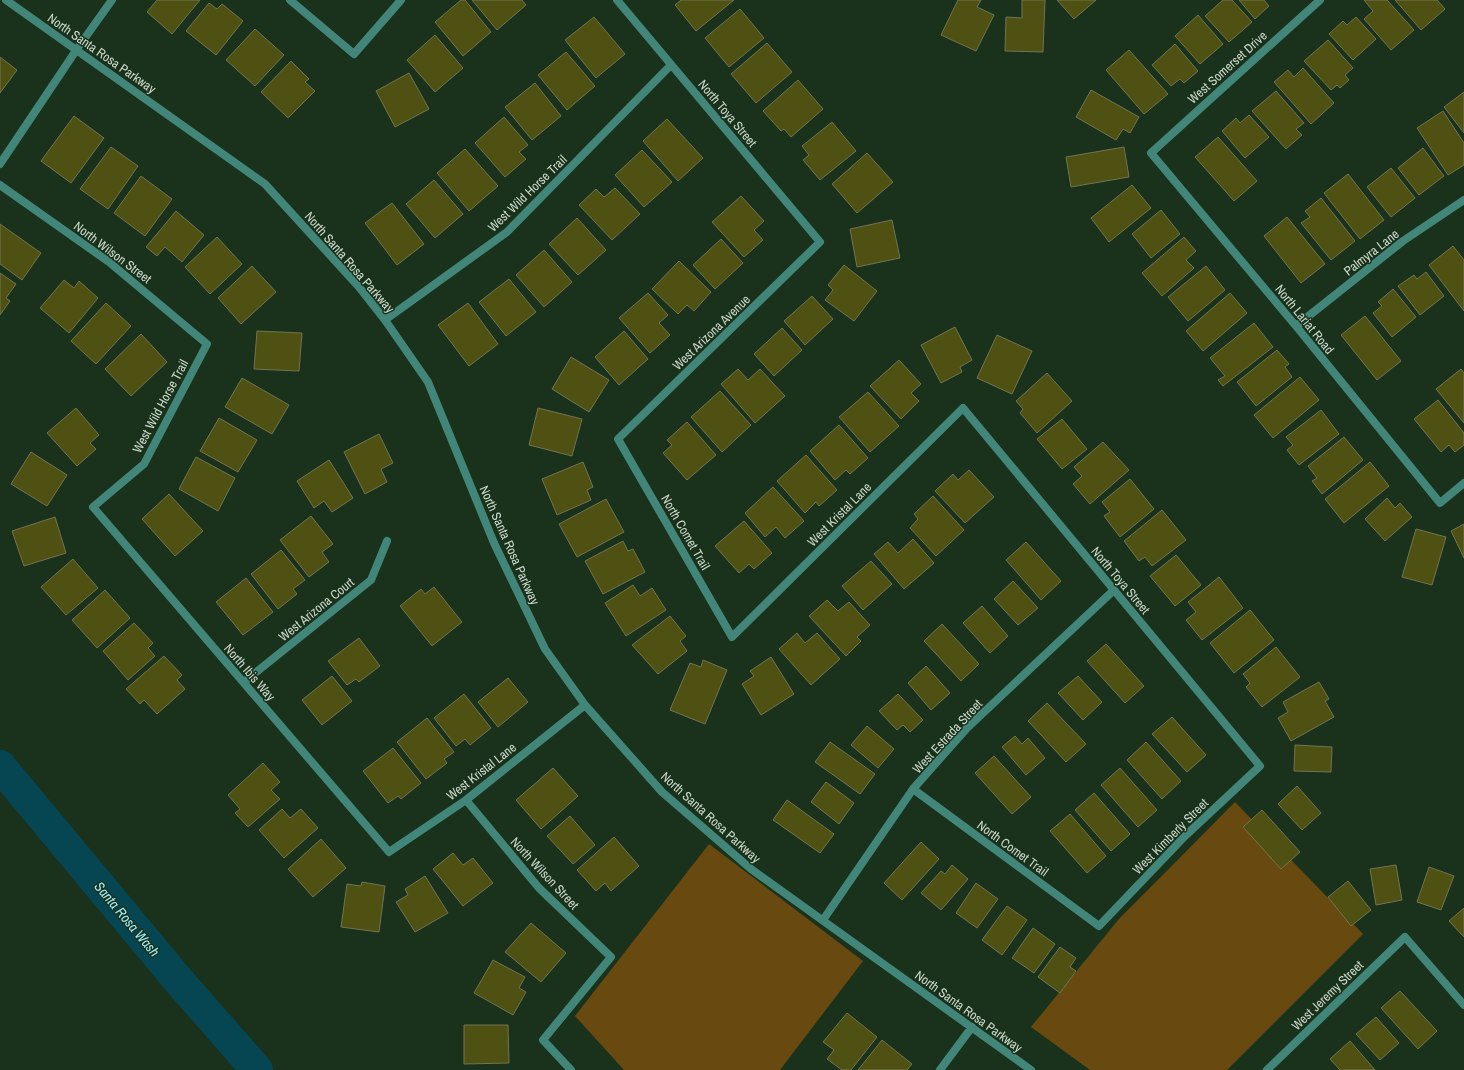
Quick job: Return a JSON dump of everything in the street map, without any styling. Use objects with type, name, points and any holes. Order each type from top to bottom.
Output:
[{"type":"street","name":"North Santa Rosa Parkway","points":[[6,0],[265,184],[359,287],[385,320],[428,382],[494,543],[545,649],[585,705],[662,792],[750,869],[1031,1070]]},
{"type":"street","points":[[0,164],[77,49],[112,0]]},
{"type":"street","points":[[290,0],[354,54],[401,0]]},
{"type":"street","name":"North Toya Street","points":[[617,0],[820,242]]},
{"type":"street","name":"West Somerset Drive","points":[[1151,153],[1320,0]]},
{"type":"street","name":"West Wild Horse Trail","points":[[385,320],[507,232],[671,65]]},
{"type":"street","name":"North Lariat Road","points":[[1151,153],[1296,326],[1440,503],[1464,483]]},
{"type":"street","name":"North Wilson Street","points":[[0,185],[109,262],[207,344]]},
{"type":"street","name":"Palmyra Lane","points":[[1296,326],[1403,241],[1464,200]]},
{"type":"street","name":"West Arizona Avenue","points":[[618,439],[820,242]]},
{"type":"street","name":"West Wild Horse Trail","points":[[93,507],[144,464],[207,344]]},
{"type":"street","name":"North Toya Street","points":[[963,408],[1260,766]]},
{"type":"street","name":"West Kristal Lane","points":[[732,637],[963,408]]},
{"type":"street","name":"North Comet Trail","points":[[618,439],[732,637]]},
{"type":"street","name":"North Ibis Way","points":[[93,507],[389,852]]},
{"type":"street","name":"West Arizona Court","points":[[244,682],[371,580],[387,541]]},
{"type":"street","name":"West Estrada Street","points":[[822,920],[913,790],[967,728],[1114,590]]},
{"type":"street","name":"West Kristal Lane","points":[[389,852],[466,800],[585,705]]},
{"type":"street","name":"West Kimberly Street","points":[[1099,926],[1185,836],[1260,766]]},
{"type":"street","name":"North Comet Trail","points":[[913,790],[1099,926]]},
{"type":"street","name":"North Wilson Street","points":[[466,800],[539,888],[611,957],[543,1040],[571,1070]]},
{"type":"street","name":"West Jeremy Street","points":[[1267,1070],[1405,938],[1464,1005]]},
{"type":"street","points":[[940,1070],[972,1027]]},
{"type":"shaded area","points":[[1235,802],[1363,934],[1227,1070],[1090,1070],[1031,1027],[1118,920]]},
{"type":"shaded area","points":[[709,844],[863,961],[780,1070],[624,1070],[575,1016]]},
{"type":"building","points":[[157,0],[200,0],[172,34],[147,12]]},
{"type":"building","points":[[461,0],[465,0],[491,32],[463,56],[435,22]]},
{"type":"building","points":[[472,0],[522,0],[526,5],[497,30]]},
{"type":"building","points":[[681,0],[734,0],[696,31],[675,5]]},
{"type":"building","points":[[958,0],[981,0],[977,7],[994,15],[976,51],[941,35]]},
{"type":"building","points":[[1022,0],[1045,0],[1043,52],[1005,51],[1006,17],[1022,18]]},
{"type":"building","points":[[1057,0],[1096,0],[1074,19]]},
{"type":"building","points":[[1223,0],[1232,0],[1252,22],[1229,42],[1205,16]]},
{"type":"building","points":[[1239,0],[1264,0],[1269,6],[1255,19]]},
{"type":"building","points":[[1364,0],[1387,0],[1414,30],[1391,50],[1364,19],[1373,11]]},
{"type":"building","points":[[1395,0],[1437,0],[1445,9],[1421,30]]},
{"type":"building","points":[[209,3],[217,9],[222,4],[243,21],[216,55],[186,31]]},
{"type":"building","points":[[740,9],[764,38],[729,67],[705,38]]},
{"type":"building","points":[[1198,15],[1223,44],[1200,64],[1175,36]]},
{"type":"building","points":[[594,17],[625,54],[596,78],[565,40]]},
{"type":"building","points":[[1356,17],[1376,39],[1353,60],[1329,34],[1343,21],[1347,25]]},
{"type":"building","points":[[255,29],[284,55],[255,86],[226,60]]},
{"type":"building","points":[[435,35],[463,68],[435,92],[407,60]]},
{"type":"building","points":[[1328,40],[1353,68],[1345,75],[1349,80],[1340,88],[1337,85],[1331,90],[1304,61]]},
{"type":"building","points":[[767,43],[792,72],[756,103],[731,74]]},
{"type":"building","points":[[1175,44],[1198,71],[1184,83],[1180,79],[1171,86],[1152,65]]},
{"type":"building","points":[[1129,50],[1168,94],[1144,114],[1106,70]]},
{"type":"building","points":[[566,52],[595,86],[567,110],[538,75]]},
{"type":"building","points":[[0,57],[17,70],[0,93]]},
{"type":"building","points":[[291,61],[309,79],[305,82],[315,91],[288,118],[261,92]]},
{"type":"building","points":[[1303,68],[1334,103],[1311,124],[1274,82],[1288,70],[1294,77]]},
{"type":"building","points":[[409,73],[429,109],[395,127],[376,91]]},
{"type":"building","points":[[798,80],[823,109],[791,137],[784,129],[781,131],[763,111]]},
{"type":"building","points":[[535,83],[561,116],[532,140],[505,107]]},
{"type":"building","points":[[1091,90],[1139,117],[1130,133],[1123,129],[1116,140],[1076,117]]},
{"type":"building","points":[[1276,91],[1304,123],[1296,129],[1302,135],[1286,149],[1252,111]]},
{"type":"building","points":[[1464,92],[1464,133],[1444,107]]},
{"type":"building","points":[[1443,111],[1464,143],[1464,165],[1448,175],[1417,128]]},
{"type":"building","points":[[1249,115],[1269,137],[1245,158],[1222,131],[1236,118],[1240,123]]},
{"type":"building","points":[[74,116],[104,138],[71,183],[41,161]]},
{"type":"building","points":[[504,117],[528,145],[519,152],[526,159],[505,177],[475,143]]},
{"type":"building","points":[[667,119],[703,158],[678,181],[643,141]]},
{"type":"building","points":[[832,122],[856,151],[820,180],[803,160],[809,155],[802,146]]},
{"type":"building","points":[[1218,137],[1257,181],[1234,201],[1195,157]]},
{"type":"building","points":[[111,147],[138,166],[108,209],[80,189]]},
{"type":"building","points":[[1124,147],[1129,177],[1071,187],[1066,157]]},
{"type":"building","points":[[1423,148],[1444,176],[1419,195],[1398,168]]},
{"type":"building","points":[[465,149],[498,186],[469,211],[437,173]]},
{"type":"building","points":[[642,150],[672,182],[644,207],[615,175]]},
{"type":"building","points":[[867,153],[893,182],[857,213],[832,184]]},
{"type":"building","points":[[1391,168],[1415,198],[1391,217],[1367,187]]},
{"type":"building","points":[[1348,174],[1384,220],[1360,239],[1324,193]]},
{"type":"building","points":[[141,176],[172,199],[145,236],[114,213]]},
{"type":"building","points":[[434,180],[463,214],[435,238],[406,204]]},
{"type":"building","points":[[1132,185],[1151,208],[1109,242],[1091,218]]},
{"type":"building","points":[[615,188],[640,214],[612,240],[579,205],[596,189],[604,197]]},
{"type":"building","points":[[741,196],[764,221],[754,230],[763,240],[744,257],[712,222]]},
{"type":"building","points":[[1321,198],[1355,241],[1331,260],[1301,223],[1310,217],[1305,211]]},
{"type":"building","points":[[392,203],[424,244],[397,265],[365,223]]},
{"type":"building","points":[[1161,210],[1180,234],[1151,258],[1132,234]]},
{"type":"building","points":[[176,211],[204,235],[182,262],[165,247],[157,256],[146,247]]},
{"type":"building","points":[[1287,217],[1325,264],[1301,283],[1264,236]]},
{"type":"building","points":[[577,218],[606,250],[578,275],[549,244]]},
{"type":"building","points":[[892,220],[900,258],[857,267],[850,229]]},
{"type":"building","points":[[0,224],[41,253],[22,280],[0,264]]},
{"type":"building","points":[[217,237],[242,264],[210,294],[185,267]]},
{"type":"building","points":[[1184,237],[1196,251],[1186,260],[1194,268],[1162,296],[1142,273]]},
{"type":"building","points":[[721,239],[743,263],[715,289],[693,265]]},
{"type":"building","points":[[1453,246],[1464,260],[1464,311],[1429,265]]},
{"type":"building","points":[[544,250],[572,282],[544,307],[516,275]]},
{"type":"building","points":[[679,261],[711,292],[694,311],[687,305],[678,314],[652,289]]},
{"type":"building","points":[[844,265],[877,291],[854,321],[825,300],[833,290],[828,285]]},
{"type":"building","points":[[252,266],[276,292],[241,324],[218,298]]},
{"type":"building","points":[[1206,266],[1225,290],[1188,321],[1168,297]]},
{"type":"building","points":[[1426,272],[1444,296],[1420,315],[1398,286],[1414,275],[1417,279]]},
{"type":"building","points":[[0,273],[16,284],[6,298],[10,301],[0,315]]},
{"type":"building","points":[[509,279],[536,312],[506,336],[479,302]]},
{"type":"building","points":[[64,280],[74,288],[79,281],[98,298],[69,333],[40,308]]},
{"type":"building","points":[[1393,289],[1416,317],[1392,337],[1373,313],[1382,306],[1378,302]]},
{"type":"building","points":[[648,293],[668,315],[659,323],[670,335],[650,353],[619,318]]},
{"type":"building","points":[[1230,293],[1247,313],[1203,351],[1186,331]]},
{"type":"building","points":[[812,296],[833,319],[805,345],[784,321]]},
{"type":"building","points":[[106,303],[131,326],[96,364],[71,341]]},
{"type":"building","points":[[468,303],[498,344],[469,366],[438,325]]},
{"type":"building","points":[[1365,316],[1401,361],[1377,380],[1341,335]]},
{"type":"building","points":[[1254,323],[1273,347],[1223,386],[1218,380],[1225,376],[1210,358]]},
{"type":"building","points":[[955,327],[972,360],[960,367],[962,372],[941,383],[921,345]]},
{"type":"building","points":[[782,328],[802,350],[774,376],[754,354]]},
{"type":"building","points":[[257,331],[302,333],[299,371],[254,369]]},
{"type":"building","points":[[624,331],[648,359],[619,385],[595,357]]},
{"type":"building","points":[[141,334],[167,362],[131,396],[105,369]]},
{"type":"building","points":[[997,335],[1032,351],[1012,394],[977,378]]},
{"type":"building","points":[[1277,350],[1289,364],[1285,367],[1292,377],[1256,406],[1237,382]]},
{"type":"building","points":[[571,357],[609,380],[589,412],[552,389]]},
{"type":"building","points":[[899,360],[921,384],[911,393],[919,401],[901,419],[870,386]]},
{"type":"building","points":[[738,369],[748,380],[760,369],[785,396],[755,423],[721,384]]},
{"type":"building","points":[[1461,369],[1464,373],[1464,423],[1436,389]]},
{"type":"building","points":[[1047,373],[1072,401],[1037,433],[1020,413],[1023,409],[1016,401]]},
{"type":"building","points":[[1300,377],[1319,400],[1273,438],[1254,415]]},
{"type":"building","points":[[242,378],[289,405],[272,434],[225,407]]},
{"type":"building","points":[[720,391],[751,425],[722,452],[691,417]]},
{"type":"building","points":[[868,392],[899,426],[870,452],[839,417]]},
{"type":"building","points":[[1438,400],[1464,433],[1464,445],[1455,452],[1449,445],[1441,452],[1414,419]]},
{"type":"building","points":[[76,408],[99,435],[90,443],[96,449],[77,466],[47,433]]},
{"type":"building","points":[[538,408],[582,419],[572,456],[529,445]]},
{"type":"building","points":[[1321,410],[1339,434],[1299,465],[1287,450],[1293,445],[1286,437]]},
{"type":"building","points":[[219,418],[257,440],[238,472],[200,451]]},
{"type":"building","points":[[1062,419],[1087,449],[1062,469],[1037,439]]},
{"type":"building","points":[[687,422],[716,455],[687,480],[663,453],[672,445],[667,440]]},
{"type":"building","points":[[839,425],[868,458],[850,474],[846,470],[835,480],[810,451]]},
{"type":"building","points":[[379,434],[393,463],[381,469],[387,482],[365,494],[344,452]]},
{"type":"building","points":[[1344,437],[1363,460],[1322,494],[1312,481],[1317,478],[1308,466]]},
{"type":"building","points":[[1103,442],[1129,470],[1090,504],[1073,484],[1082,476],[1074,467]]},
{"type":"building","points":[[31,452],[67,475],[47,506],[11,484]]},
{"type":"building","points":[[806,455],[837,490],[819,506],[816,502],[805,513],[777,481]]},
{"type":"building","points":[[196,457],[235,478],[218,511],[179,489]]},
{"type":"building","points":[[329,460],[353,498],[332,512],[324,501],[314,508],[297,481]]},
{"type":"building","points":[[583,462],[593,487],[587,490],[591,500],[557,515],[542,479]]},
{"type":"building","points":[[1370,462],[1389,486],[1344,523],[1325,499]]},
{"type":"building","points":[[969,470],[994,497],[965,523],[935,491],[953,474],[958,480]]},
{"type":"building","points":[[1130,479],[1154,509],[1120,537],[1104,516],[1110,512],[1102,502]]},
{"type":"building","points":[[773,487],[804,521],[785,538],[776,527],[765,537],[745,513]]},
{"type":"building","points":[[169,494],[203,531],[175,556],[142,519]]},
{"type":"building","points":[[933,496],[964,530],[936,556],[910,528],[918,519],[914,514]]},
{"type":"building","points":[[1387,498],[1395,508],[1400,503],[1412,517],[1385,541],[1365,519]]},
{"type":"building","points":[[606,499],[624,532],[577,557],[559,524]]},
{"type":"building","points":[[1162,510],[1186,540],[1152,566],[1145,557],[1139,561],[1124,541]]},
{"type":"building","points":[[311,516],[333,544],[322,552],[329,562],[309,577],[280,540]]},
{"type":"building","points":[[55,517],[66,553],[24,566],[12,531]]},
{"type":"building","points":[[744,521],[772,553],[754,569],[749,564],[739,573],[715,546]]},
{"type":"building","points":[[1464,524],[1464,558],[1451,531]]},
{"type":"building","points":[[1416,529],[1446,537],[1432,585],[1402,577]]},
{"type":"building","points":[[913,539],[934,563],[904,589],[874,554],[888,542],[898,553]]},
{"type":"building","points":[[623,541],[628,551],[633,549],[645,572],[603,594],[585,561]]},
{"type":"building","points":[[1026,542],[1061,581],[1041,600],[1006,560]]},
{"type":"building","points":[[281,550],[305,580],[293,589],[297,594],[278,609],[251,574]]},
{"type":"building","points":[[1176,555],[1201,585],[1175,606],[1150,576]]},
{"type":"building","points":[[73,559],[98,588],[66,615],[41,587]]},
{"type":"building","points":[[871,561],[892,584],[863,610],[842,586]]},
{"type":"building","points":[[1219,577],[1243,608],[1202,640],[1186,620],[1196,612],[1188,602]]},
{"type":"building","points":[[246,578],[273,612],[243,635],[216,602]]},
{"type":"building","points":[[1013,581],[1038,608],[1018,625],[994,599]]},
{"type":"building","points":[[633,585],[640,596],[652,588],[666,610],[626,636],[605,603]]},
{"type":"building","points":[[434,587],[462,622],[432,646],[400,606],[421,589],[425,594]]},
{"type":"building","points":[[105,590],[130,618],[97,648],[72,620]]},
{"type":"building","points":[[827,600],[838,611],[849,602],[870,625],[857,637],[861,641],[846,656],[809,616]]},
{"type":"building","points":[[982,606],[1008,636],[990,653],[963,623]]},
{"type":"building","points":[[1250,610],[1274,640],[1234,673],[1210,643]]},
{"type":"building","points":[[670,616],[686,636],[680,641],[687,651],[658,674],[632,645]]},
{"type":"building","points":[[134,623],[153,643],[148,648],[155,656],[128,680],[103,651]]},
{"type":"building","points":[[942,624],[979,664],[961,681],[924,641]]},
{"type":"building","points":[[797,633],[805,643],[817,633],[840,659],[811,685],[779,649]]},
{"type":"building","points":[[359,638],[380,666],[359,682],[356,679],[347,685],[328,661]]},
{"type":"building","points":[[1106,644],[1144,686],[1125,703],[1087,661]]},
{"type":"building","points":[[1276,647],[1300,677],[1262,707],[1246,687],[1250,683],[1243,674]]},
{"type":"building","points":[[164,656],[182,675],[177,680],[185,689],[157,714],[144,700],[140,704],[126,689]]},
{"type":"building","points":[[771,657],[794,694],[761,715],[742,684],[754,676],[750,671]]},
{"type":"building","points":[[703,660],[727,670],[705,724],[670,710],[690,663],[701,667]]},
{"type":"building","points":[[926,666],[950,693],[931,710],[908,683]]},
{"type":"building","points":[[332,676],[352,701],[322,725],[302,700]]},
{"type":"building","points":[[1078,676],[1102,702],[1083,720],[1058,693]]},
{"type":"building","points":[[508,678],[528,702],[498,727],[478,702]]},
{"type":"building","points":[[1319,682],[1329,699],[1325,701],[1334,717],[1291,741],[1278,718],[1288,712],[1283,702]]},
{"type":"building","points":[[464,694],[491,728],[470,745],[465,739],[456,746],[434,718]]},
{"type":"building","points":[[898,694],[923,720],[910,732],[903,725],[897,730],[879,711]]},
{"type":"building","points":[[1047,703],[1086,744],[1066,762],[1028,721]]},
{"type":"building","points":[[1172,717],[1206,755],[1187,772],[1152,734]]},
{"type":"building","points":[[427,718],[454,752],[444,759],[447,763],[426,779],[397,742]]},
{"type":"building","points":[[867,726],[894,749],[878,768],[851,745]]},
{"type":"building","points":[[1015,736],[1022,744],[1028,738],[1045,758],[1026,775],[1002,747]]},
{"type":"building","points":[[830,742],[875,774],[860,794],[815,762]]},
{"type":"building","points":[[1146,742],[1181,781],[1162,799],[1127,760]]},
{"type":"building","points":[[1295,745],[1332,747],[1331,772],[1294,771]]},
{"type":"building","points":[[393,748],[421,783],[401,799],[398,796],[388,803],[363,771]]},
{"type":"building","points":[[994,756],[1031,797],[1012,814],[975,773]]},
{"type":"building","points":[[263,763],[280,782],[271,790],[280,799],[248,827],[235,813],[240,809],[228,795]]},
{"type":"building","points":[[553,768],[578,796],[541,829],[516,800]]},
{"type":"building","points":[[1120,768],[1157,810],[1138,827],[1101,785]]},
{"type":"building","points":[[826,782],[854,803],[839,824],[811,802]]},
{"type":"building","points":[[1297,786],[1321,813],[1302,830],[1278,804]]},
{"type":"building","points":[[1094,793],[1130,834],[1111,851],[1075,810]]},
{"type":"building","points":[[787,800],[834,834],[820,853],[773,820]]},
{"type":"building","points":[[282,809],[290,818],[301,809],[318,828],[284,858],[259,830]]},
{"type":"building","points":[[1262,810],[1300,852],[1281,869],[1243,827]]},
{"type":"building","points":[[1070,814],[1106,856],[1087,873],[1050,831]]},
{"type":"building","points":[[570,816],[595,845],[573,864],[547,836]]},
{"type":"building","points":[[614,837],[639,866],[611,891],[605,883],[596,891],[577,870]]},
{"type":"building","points":[[321,839],[346,868],[313,897],[288,869]]},
{"type":"building","points":[[921,842],[939,859],[902,900],[884,883]]},
{"type":"building","points":[[453,853],[463,865],[473,858],[493,883],[463,906],[433,869]]},
{"type":"building","points":[[952,865],[968,879],[941,910],[921,893],[941,871],[945,874]]},
{"type":"building","points":[[1396,865],[1402,900],[1376,905],[1370,869]]},
{"type":"building","points":[[1429,867],[1454,876],[1441,910],[1417,902]]},
{"type":"building","points":[[425,876],[448,913],[415,932],[396,902],[408,895],[405,889]]},
{"type":"building","points":[[1348,881],[1371,910],[1351,926],[1328,897]]},
{"type":"building","points":[[362,882],[385,886],[379,932],[341,927],[347,884],[361,886]]},
{"type":"building","points":[[976,883],[998,899],[977,928],[956,913]]},
{"type":"building","points":[[1007,906],[1027,920],[1002,955],[982,940]]},
{"type":"building","points":[[1464,908],[1464,937],[1449,921]]},
{"type":"building","points":[[531,923],[566,953],[541,982],[505,952]]},
{"type":"building","points":[[1033,928],[1055,944],[1034,973],[1012,958]]},
{"type":"building","points":[[1060,947],[1076,958],[1070,967],[1076,971],[1060,993],[1038,977]]},
{"type":"building","points":[[493,960],[525,977],[519,988],[526,992],[513,1015],[474,993]]},
{"type":"building","points":[[1400,991],[1437,1031],[1418,1049],[1381,1008]]},
{"type":"building","points":[[847,1013],[877,1037],[851,1070],[842,1070],[827,1059],[834,1050],[823,1042]]},
{"type":"building","points":[[1376,1017],[1399,1043],[1380,1060],[1356,1034]]},
{"type":"building","points":[[464,1025],[508,1025],[509,1063],[464,1064]]},
{"type":"building","points":[[882,1040],[912,1064],[907,1070],[858,1070]]},
{"type":"building","points":[[1350,1041],[1375,1070],[1340,1070],[1330,1059]]},
{"type":"waterway","name":"Santa Rosa Wash","points":[[0,766],[179,981],[257,1070]]}]
